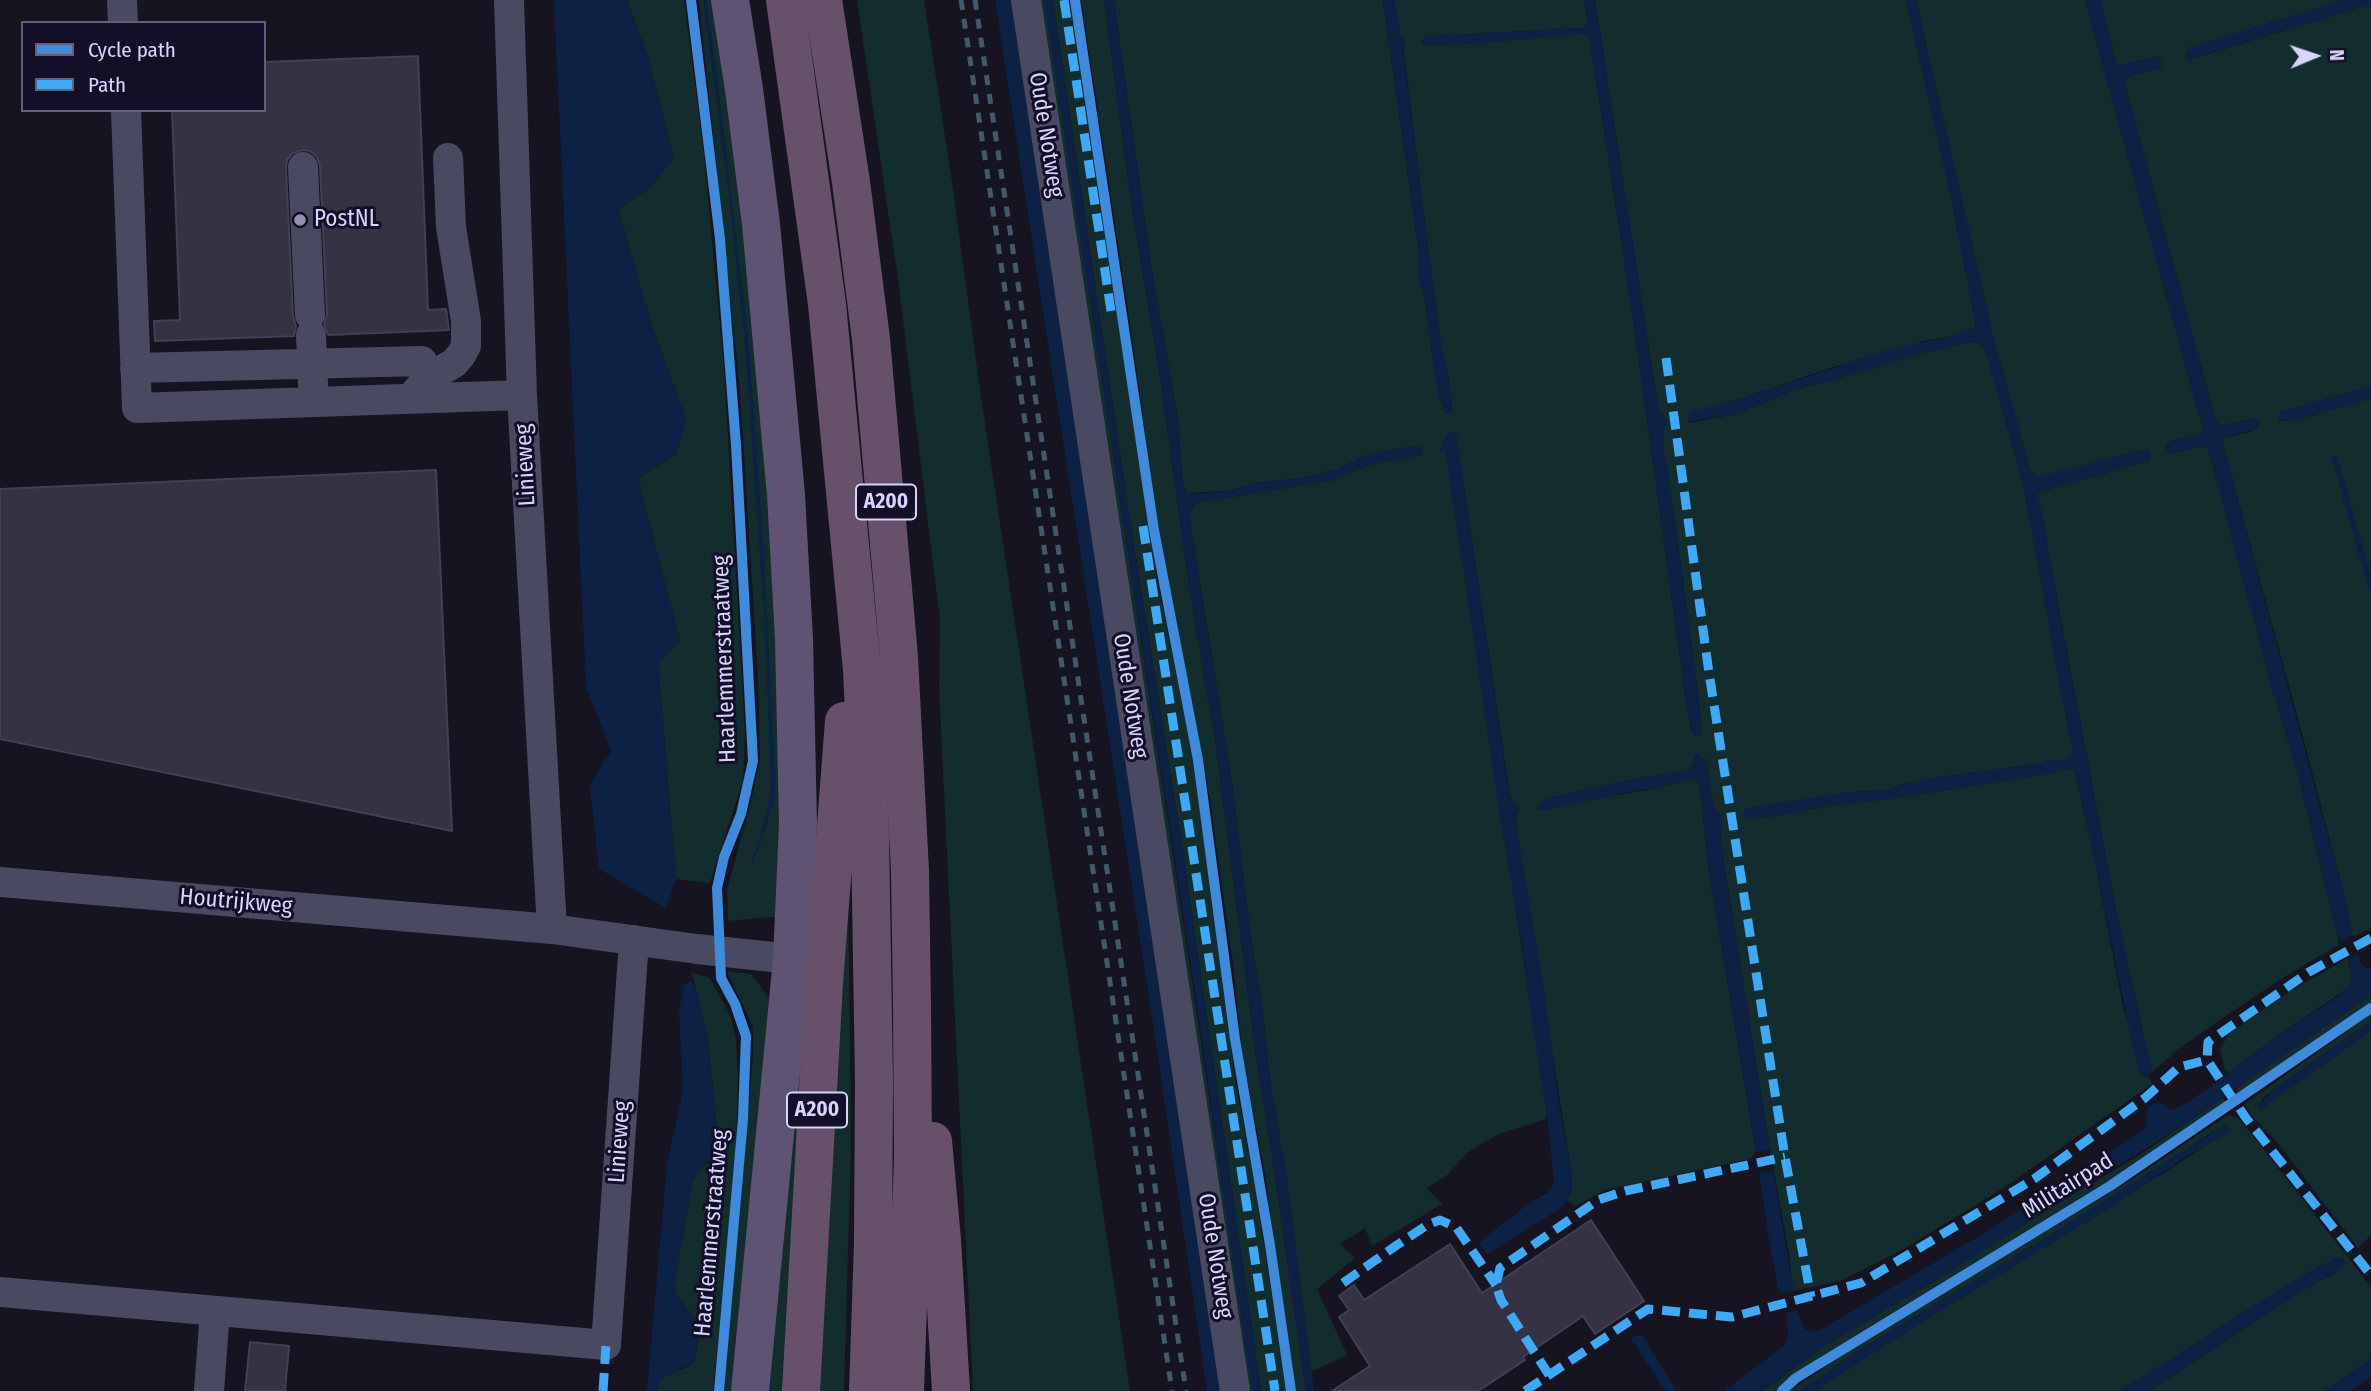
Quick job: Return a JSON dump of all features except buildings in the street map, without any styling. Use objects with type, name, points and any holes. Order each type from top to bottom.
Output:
[{"type":"highway","name":"A200","points":[[785,0],[827,304],[862,670],[870,863],[874,1081],[873,1243],[868,1391]]},
{"type":"highway","name":"A200","points":[[823,0],[851,182],[871,339],[899,657],[910,871],[912,1007],[913,1157],[905,1391]]},
{"type":"highway","name":"A200","points":[[802,1391],[824,983],[854,583]]},
{"type":"highway","name":"A200","points":[[912,1007],[935,1160],[951,1391]]},
{"type":"main road","points":[[730,0],[761,224],[786,495],[794,639],[798,824],[792,960],[750,1391]]},
{"type":"street","points":[[122,0],[123,21]]},
{"type":"street","name":"Linieweg","points":[[509,0],[522,395],[552,929]]},
{"type":"street","name":"Oude Notweg","points":[[1026,0],[1235,1391]]},
{"type":"street","points":[[126,112],[137,408],[314,402],[419,389],[522,395]]},
{"type":"street","points":[[419,389],[454,363],[466,345],[466,321],[451,227],[448,158]]},
{"type":"street","points":[[303,167],[314,402]]},
{"type":"street","points":[[135,368],[311,338],[422,362],[419,389]]},
{"type":"street","name":"Houtrijkweg","points":[[0,881],[552,929]]},
{"type":"street","points":[[552,929],[792,960]]},
{"type":"street","name":"Linieweg","points":[[215,1311],[606,1345],[634,940]]},
{"type":"street","points":[[0,1292],[215,1311],[209,1391]]},
{"type":"green space","points":[[627,0],[684,0],[704,154],[724,369],[745,733],[743,780],[710,883],[676,879],[658,663],[680,641],[638,478],[676,454],[686,420],[651,323],[618,209],[652,186],[648,56]]},
{"type":"green space","points":[[699,0],[719,0],[747,211],[783,672],[780,916],[728,921],[727,890],[760,758],[758,675],[740,390]]},
{"type":"green space","points":[[857,0],[924,0],[1130,1391],[973,1391],[939,687],[940,620],[898,279]]},
{"type":"green space","points":[[1033,0],[1044,0],[1059,91],[1253,1391],[1242,1391]]},
{"type":"green space","points":[[1053,0],[1070,0],[1082,70],[1156,573],[1194,763],[1235,1077],[1256,1192],[1286,1391],[1261,1391],[1182,846],[1128,508]]},
{"type":"green space","points":[[1081,0],[1104,0],[1132,208],[1215,740],[1257,1063],[1306,1391],[1296,1391],[1265,1175],[1243,1057],[1209,793],[1158,525]]},
{"type":"green space","points":[[1114,0],[1383,0],[1419,253],[1419,279],[1425,301],[1435,373],[1446,414],[1451,414],[1452,405],[1442,353],[1424,216],[1404,39],[1400,35],[1394,0],[1584,0],[1588,24],[1583,28],[1432,36],[1424,45],[1469,44],[1573,34],[1584,34],[1590,40],[1632,311],[1686,701],[1692,731],[1702,734],[1663,445],[1663,431],[1668,420],[1660,413],[1658,406],[1595,0],[1906,0],[1947,178],[1976,325],[1973,329],[1949,337],[1923,341],[1914,346],[1836,366],[1690,413],[1690,423],[1736,414],[1795,390],[1910,356],[1970,342],[1981,343],[1988,358],[2023,484],[2073,754],[2070,758],[2059,761],[1947,776],[1904,784],[1888,790],[1851,792],[1750,808],[1743,816],[1750,819],[1782,815],[2053,773],[2061,769],[2074,770],[2123,1007],[2146,1077],[2149,1076],[2152,1084],[2002,1189],[1900,1251],[1840,1281],[1793,1291],[1789,1253],[1726,876],[1720,814],[1713,804],[1706,760],[1695,754],[1693,765],[1687,771],[1639,778],[1549,798],[1539,809],[1658,788],[1692,778],[1697,780],[1709,873],[1756,1152],[1750,1159],[1605,1190],[1575,1206],[1567,1201],[1572,1188],[1571,1170],[1516,826],[1517,812],[1510,795],[1456,434],[1445,442],[1440,450],[1446,452],[1547,1113],[1546,1119],[1497,1135],[1468,1152],[1446,1176],[1427,1188],[1442,1204],[1372,1246],[1365,1228],[1340,1244],[1355,1258],[1317,1289],[1347,1355],[1311,1372],[1231,776],[1189,513],[1196,503],[1333,480],[1374,463],[1409,458],[1422,447],[1368,455],[1337,469],[1303,478],[1255,483],[1230,491],[1186,493],[1182,476],[1178,420],[1151,265]]},
{"type":"green space","points":[[1916,0],[2085,0],[2202,426],[2199,435],[2166,444],[2167,451],[2170,454],[2198,447],[2208,448],[2272,688],[2297,770],[2338,937],[2339,945],[2230,1013],[2184,1045],[2152,1072],[2116,911],[2037,493],[2151,460],[2151,453],[2147,449],[2038,477],[2030,470],[1993,336]]},
{"type":"green space","points":[[2100,0],[2344,0],[2190,48],[2185,56],[2189,60],[2371,4],[2371,386],[2280,412],[2280,421],[2298,420],[2371,398],[2371,928],[2356,936],[2351,935],[2346,903],[2307,752],[2223,445],[2223,438],[2250,432],[2255,418],[2220,426],[2216,421],[2125,85],[2125,80],[2131,76],[2161,68],[2157,56],[2119,66]]},
{"type":"green space","points":[[848,876],[851,1145],[844,1391],[817,1391]]},
{"type":"green space","points":[[810,895],[783,1391],[763,1391]]},
{"type":"green space","points":[[2348,958],[2352,979],[2348,988],[2278,1035],[2230,1072],[2225,1071],[2220,1048],[2231,1032],[2292,990]]},
{"type":"green space","points":[[727,971],[751,974],[769,998],[737,1391],[724,1391],[753,1056],[753,1027]]},
{"type":"green space","points":[[691,972],[710,978],[730,1015],[736,1039],[736,1158],[713,1391],[657,1391],[658,1383],[663,1377],[688,1367],[695,1357],[700,1331],[675,1292],[674,1286],[692,1182],[699,1170],[711,1160],[718,1139],[708,1042]]},
{"type":"green space","points":[[2371,995],[2371,1002],[2240,1094],[2237,1093],[2237,1087]]},
{"type":"green space","points":[[2371,1014],[2371,1021],[2262,1099],[2260,1109],[2371,1031],[2371,1235],[2358,1248],[2245,1104]]},
{"type":"green space","points":[[2223,1098],[2226,1103],[2214,1113],[2149,1156],[1825,1354],[1773,1391],[1763,1391],[1826,1345],[2138,1156]]},
{"type":"green space","points":[[2228,1115],[2243,1123],[2371,1287],[2371,1359],[2324,1391],[2149,1391],[2316,1282],[2337,1272],[2297,1280],[2121,1391],[1815,1391],[1907,1331],[2175,1166],[2207,1144],[2214,1130],[2162,1166],[1858,1351],[1800,1391],[1790,1391],[1859,1344],[2129,1181]]},
{"type":"water","points":[[554,0],[627,0],[648,56],[674,158],[652,186],[618,209],[651,323],[687,420],[676,454],[638,478],[680,641],[658,664],[676,879],[666,908],[599,869],[590,785],[611,751],[586,686]]},
{"type":"water","points":[[703,0],[706,0],[716,66],[749,347],[764,557],[775,800],[752,867],[750,866],[766,816],[771,782],[764,614],[745,345]]},
{"type":"water","points":[[995,0],[1012,0],[1221,1391],[1207,1391]]},
{"type":"water","points":[[1044,0],[1053,0],[1128,508],[1182,846],[1261,1391],[1253,1391],[1241,1317],[1199,1019]]},
{"type":"water","points":[[1104,0],[1114,0],[1151,265],[1178,420],[1182,476],[1186,492],[1193,494],[1230,491],[1255,483],[1303,478],[1337,469],[1368,455],[1414,446],[1423,449],[1421,456],[1375,463],[1333,480],[1196,503],[1189,513],[1231,776],[1314,1391],[1306,1391],[1257,1063],[1215,740],[1132,208]]},
{"type":"water","points":[[1383,0],[1394,0],[1400,35],[1406,42],[1403,47],[1405,67],[1442,353],[1452,405],[1451,414],[1445,413],[1438,395],[1425,301],[1419,279],[1419,253]]},
{"type":"water","points":[[1584,0],[1595,0],[1658,406],[1660,413],[1668,420],[1663,445],[1700,709],[1700,736],[1694,735],[1686,701],[1632,311],[1590,40],[1583,34],[1469,44],[1423,45],[1421,41],[1430,36],[1583,28],[1588,24]]},
{"type":"water","points":[[1906,0],[1916,0],[1993,335],[2030,470],[2038,477],[2147,449],[2151,453],[2151,460],[2037,493],[2116,911],[2152,1072],[2145,1077],[2140,1075],[2131,1038],[2074,770],[2061,769],[2053,773],[1782,815],[1750,819],[1743,816],[1745,809],[1750,808],[1851,792],[1888,790],[1904,784],[1947,776],[2039,764],[2048,760],[2059,761],[2070,758],[2073,754],[2023,484],[1988,358],[1981,343],[1970,342],[1910,356],[1795,390],[1736,414],[1688,422],[1689,413],[1885,351],[1949,337],[1973,329],[1976,325],[1947,178]]},
{"type":"water","points":[[2085,0],[2100,0],[2119,66],[2157,56],[2162,60],[2161,68],[2131,76],[2125,80],[2125,85],[2216,421],[2220,426],[2255,418],[2259,423],[2259,428],[2223,438],[2223,445],[2346,903],[2352,930],[2351,935],[2341,941],[2208,448],[2198,447],[2170,454],[2167,451],[2167,443],[2199,435],[2202,426]]},
{"type":"water","points":[[2344,0],[2371,0],[2371,4],[2188,60],[2185,57],[2189,48]]},
{"type":"water","points":[[2371,386],[2371,398],[2298,420],[2278,420],[2280,412]]},
{"type":"water","points":[[1456,433],[1508,786],[1511,799],[1521,809],[1516,814],[1516,826],[1543,983],[1572,1188],[1567,1201],[1558,1210],[1487,1254],[1480,1244],[1481,1241],[1528,1204],[1547,1193],[1554,1183],[1547,1113],[1446,452],[1440,451],[1446,435]]},
{"type":"water","points":[[1695,754],[1706,760],[1713,804],[1722,818],[1720,833],[1726,876],[1770,1150],[1756,1152],[1709,873],[1697,780],[1692,778],[1658,788],[1545,810],[1537,806],[1538,802],[1549,798],[1639,778],[1687,771],[1693,765]]},
{"type":"water","points":[[2357,955],[2363,966],[2371,969],[2371,995],[2188,1122],[1956,1268],[1826,1345],[1763,1391],[1724,1391],[1785,1345],[1788,1337],[1786,1313],[1797,1310],[1805,1329],[1810,1332],[1820,1330],[1976,1238],[2141,1132],[2146,1127],[2148,1107],[2159,1101],[2171,1110],[2181,1106],[2278,1035],[2334,999],[2348,988],[2352,979],[2349,959]]},
{"type":"water","points":[[691,981],[697,991],[708,1041],[718,1138],[714,1155],[699,1170],[692,1182],[674,1286],[675,1292],[700,1331],[693,1363],[663,1378],[658,1383],[657,1391],[647,1391],[667,1164],[683,1090],[679,1012],[684,984]]},
{"type":"water","points":[[2371,1021],[2371,1031],[2260,1110],[2257,1106],[2279,1085]]},
{"type":"water","points":[[2224,1125],[2229,1126],[2230,1131],[2226,1135],[2195,1151],[2110,1208],[1907,1331],[1815,1391],[1800,1391],[1858,1351],[2044,1239]]},
{"type":"water","points":[[1773,1171],[1793,1287],[1793,1291],[1781,1293],[1769,1240],[1759,1173]]},
{"type":"water","points":[[2341,1256],[2345,1266],[2316,1282],[2149,1391],[2121,1391],[2253,1306],[2312,1270]]},
{"type":"water","points":[[1634,1335],[1643,1336],[1677,1391],[1666,1391],[1631,1339]]},
{"type":"water","points":[[2371,1359],[2371,1377],[2350,1391],[2324,1391]]},
{"type":"waterway","points":[[2335,459],[2371,587]]},
{"type":"railway","points":[[961,0],[1172,1391]]},
{"type":"railway","points":[[975,0],[1186,1391]]},
{"type":"marked path","points":[[1064,0],[1111,311]]},
{"type":"marked path","points":[[1666,358],[1709,673],[1785,1157],[1811,1297]]},
{"type":"marked path","points":[[1143,526],[1275,1391]]},
{"type":"marked path","points":[[2371,938],[2309,972],[2208,1042],[2207,1060],[2246,1118],[2371,1275]]},
{"type":"marked path","points":[[1525,1391],[1648,1309],[1732,1317],[1861,1283],[2034,1179],[2145,1098],[2179,1067],[2207,1060]]},
{"type":"marked path","points":[[1549,1375],[1501,1300],[1496,1285],[1500,1268],[1598,1200],[1625,1191],[1785,1157]]},
{"type":"marked path","points":[[1343,1283],[1427,1225],[1440,1220],[1456,1227],[1496,1285]]},
{"type":"marked path","points":[[603,1391],[606,1345]]},
{"type":"cycle path","name":"Haarlemmerstraatweg","points":[[691,0],[720,239],[736,445],[753,761],[741,814],[724,857],[717,888],[721,978],[735,1004],[746,1036],[743,1119],[719,1391]]},
{"type":"cycle path","points":[[1075,0],[1154,530],[1198,760],[1235,1039],[1270,1245],[1291,1391]]},
{"type":"cycle path","name":"Militairpad","points":[[1782,1391],[1796,1378],[2110,1186],[2371,1008]]},
{"type":"place","name":"PostNL","points":[[300,220]]}]
